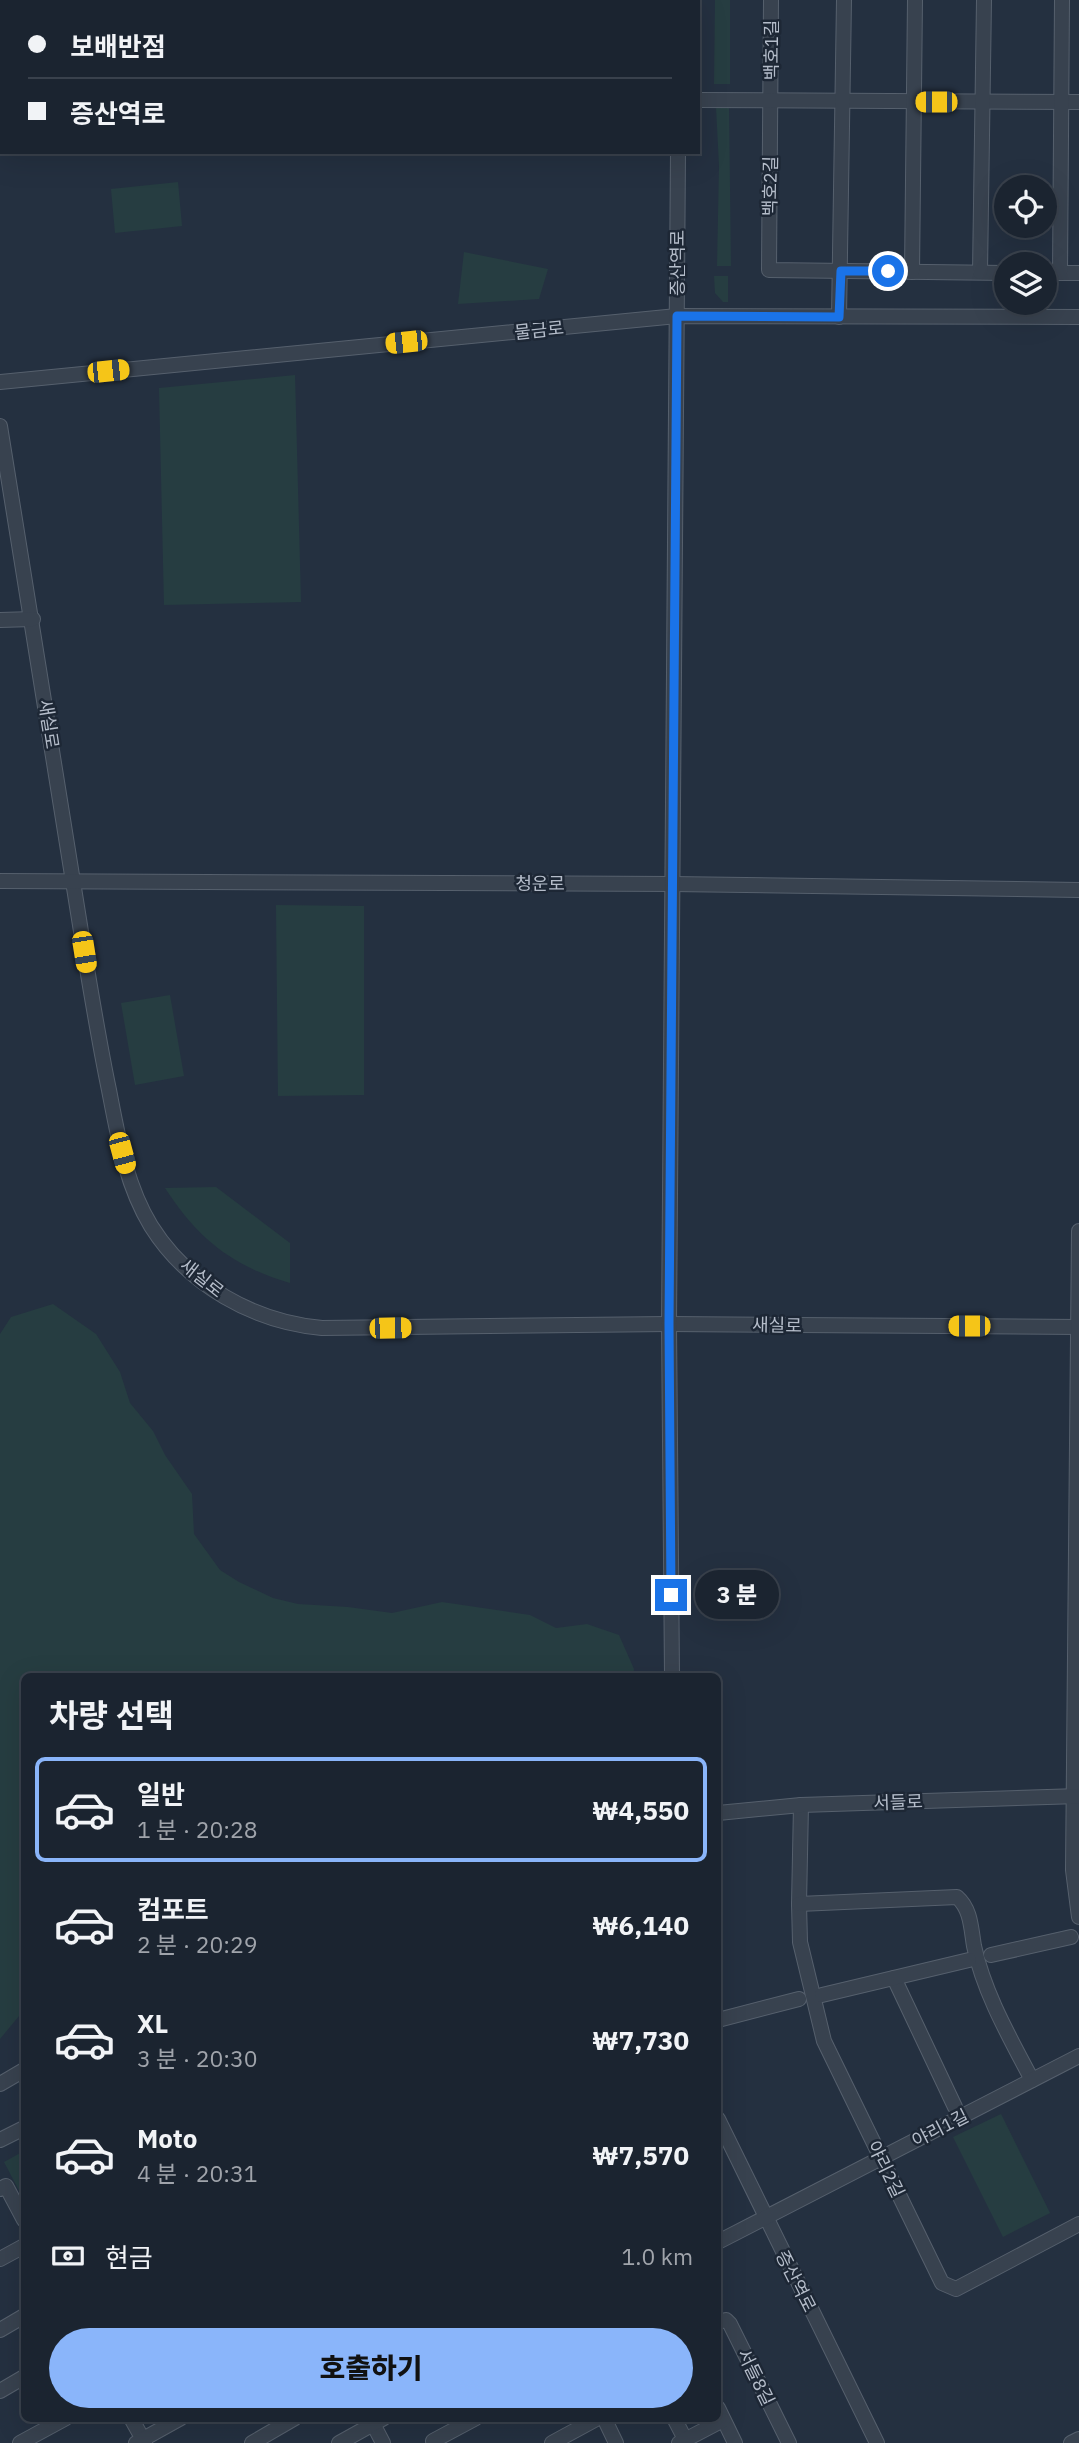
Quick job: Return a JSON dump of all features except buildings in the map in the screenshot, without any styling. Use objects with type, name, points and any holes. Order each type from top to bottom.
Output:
[{"type":"street","name":"백호1길","points":[[771,0],[771,101]]},
{"type":"street","points":[[839,317],[844,0]]},
{"type":"street","points":[[912,272],[915,0]]},
{"type":"street","points":[[979,272],[984,0]]},
{"type":"street","points":[[1053,252],[1062,0]]},
{"type":"street","points":[[700,100],[1079,103]]},
{"type":"street","name":"백호2길","points":[[771,101],[769,270],[994,272]]},
{"type":"street","name":"증산역로","points":[[672,1673],[669,1324],[678,154]]},
{"type":"street","points":[[1057,273],[1079,273]]},
{"type":"street","name":"물금로","points":[[0,382],[677,316],[1079,317]]},
{"type":"street","name":"새실로","points":[[0,426],[96,1024],[117,1129],[130,1180],[151,1225],[179,1262],[198,1279],[215,1292],[258,1313],[287,1323],[311,1327],[669,1324],[1079,1327]]},
{"type":"street","points":[[0,620],[33,620]]},
{"type":"street","name":"청운로","points":[[0,881],[672,884],[1079,890]]},
{"type":"street","points":[[1079,1231],[1077,1796],[1073,1870],[1079,1917]]},
{"type":"street","name":"서들로","points":[[721,1813],[802,1805],[1077,1796]]},
{"type":"street","name":"야리2길","points":[[802,1805],[800,1942],[824,2041],[943,2283],[956,2289],[1079,2224]]},
{"type":"street","points":[[799,1904],[957,1897],[966,1905],[977,1958],[987,1987],[1032,2080]]},
{"type":"street","points":[[991,1955],[1071,1937]]},
{"type":"street","points":[[822,1995],[969,1960]]},
{"type":"street","points":[[894,1978],[955,2107]]},
{"type":"street","points":[[721,2019],[799,1999]]},
{"type":"street","name":"야리1길","points":[[721,2240],[1079,2056]]},
{"type":"street","points":[[0,2084],[21,2072]]},
{"type":"street","name":"증산역로","points":[[721,2125],[764,2218],[877,2443]]},
{"type":"street","points":[[0,2140],[21,2130]]},
{"type":"street","points":[[0,2189],[6,2186],[21,2214]]},
{"type":"street","points":[[0,2259],[21,2248]]},
{"type":"street","points":[[0,2330],[21,2318]]},
{"type":"street","name":"서들8길","points":[[721,2321],[726,2320],[730,2324],[789,2443]]},
{"type":"street","points":[[0,2391],[21,2379]]},
{"type":"street","points":[[721,2416],[735,2443]]},
{"type":"street","points":[[20,2443],[59,2422]]},
{"type":"street","points":[[133,2422],[141,2442],[174,2422]]},
{"type":"street","points":[[252,2443],[290,2422]]},
{"type":"street","points":[[339,2443],[373,2422]]},
{"type":"street","points":[[377,2422],[383,2443]]},
{"type":"street","points":[[434,2443],[433,2441],[469,2422]]},
{"type":"street","points":[[552,2443],[591,2422]]},
{"type":"street","points":[[606,2422],[616,2443]]},
{"type":"street","points":[[676,2422],[683,2442],[709,2422]]},
{"type":"street","points":[[1071,2443],[1079,2439]]},
{"type":"green space","points":[[715,0],[730,0],[730,84],[714,84]]},
{"type":"green space","points":[[716,107],[729,107],[731,266],[717,266],[719,166]]},
{"type":"green space","points":[[178,182],[182,226],[115,233],[111,189]]},
{"type":"green space","points":[[464,252],[548,269],[539,299],[458,304]]},
{"type":"green space","points":[[714,276],[728,276],[728,302],[723,302],[715,293]]},
{"type":"green space","points":[[295,375],[301,602],[164,605],[159,388]]},
{"type":"green space","points":[[276,905],[364,906],[364,1095],[278,1096]]},
{"type":"green space","points":[[170,995],[184,1076],[135,1085],[121,1003]]},
{"type":"green space","points":[[216,1187],[290,1243],[290,1283],[251,1268],[218,1248],[190,1222],[165,1188]]},
{"type":"green space","points":[[53,1304],[96,1334],[120,1372],[130,1403],[153,1431],[165,1455],[192,1494],[194,1534],[220,1570],[239,1582],[273,1598],[298,1604],[392,1613],[442,1602],[530,1615],[556,1628],[587,1624],[619,1635],[634,1669],[633,1673],[21,1673],[21,2014],[0,2039],[0,1334],[11,1317]]},
{"type":"green space","points":[[1001,2114],[1050,2213],[1003,2237],[953,2137]]},
{"type":"green space","points":[[21,2153],[21,2194],[4,2162]]},
{"type":"route","points":[[671,1595],[669,1324],[677,316],[839,317],[841,271],[888,271]]}]
